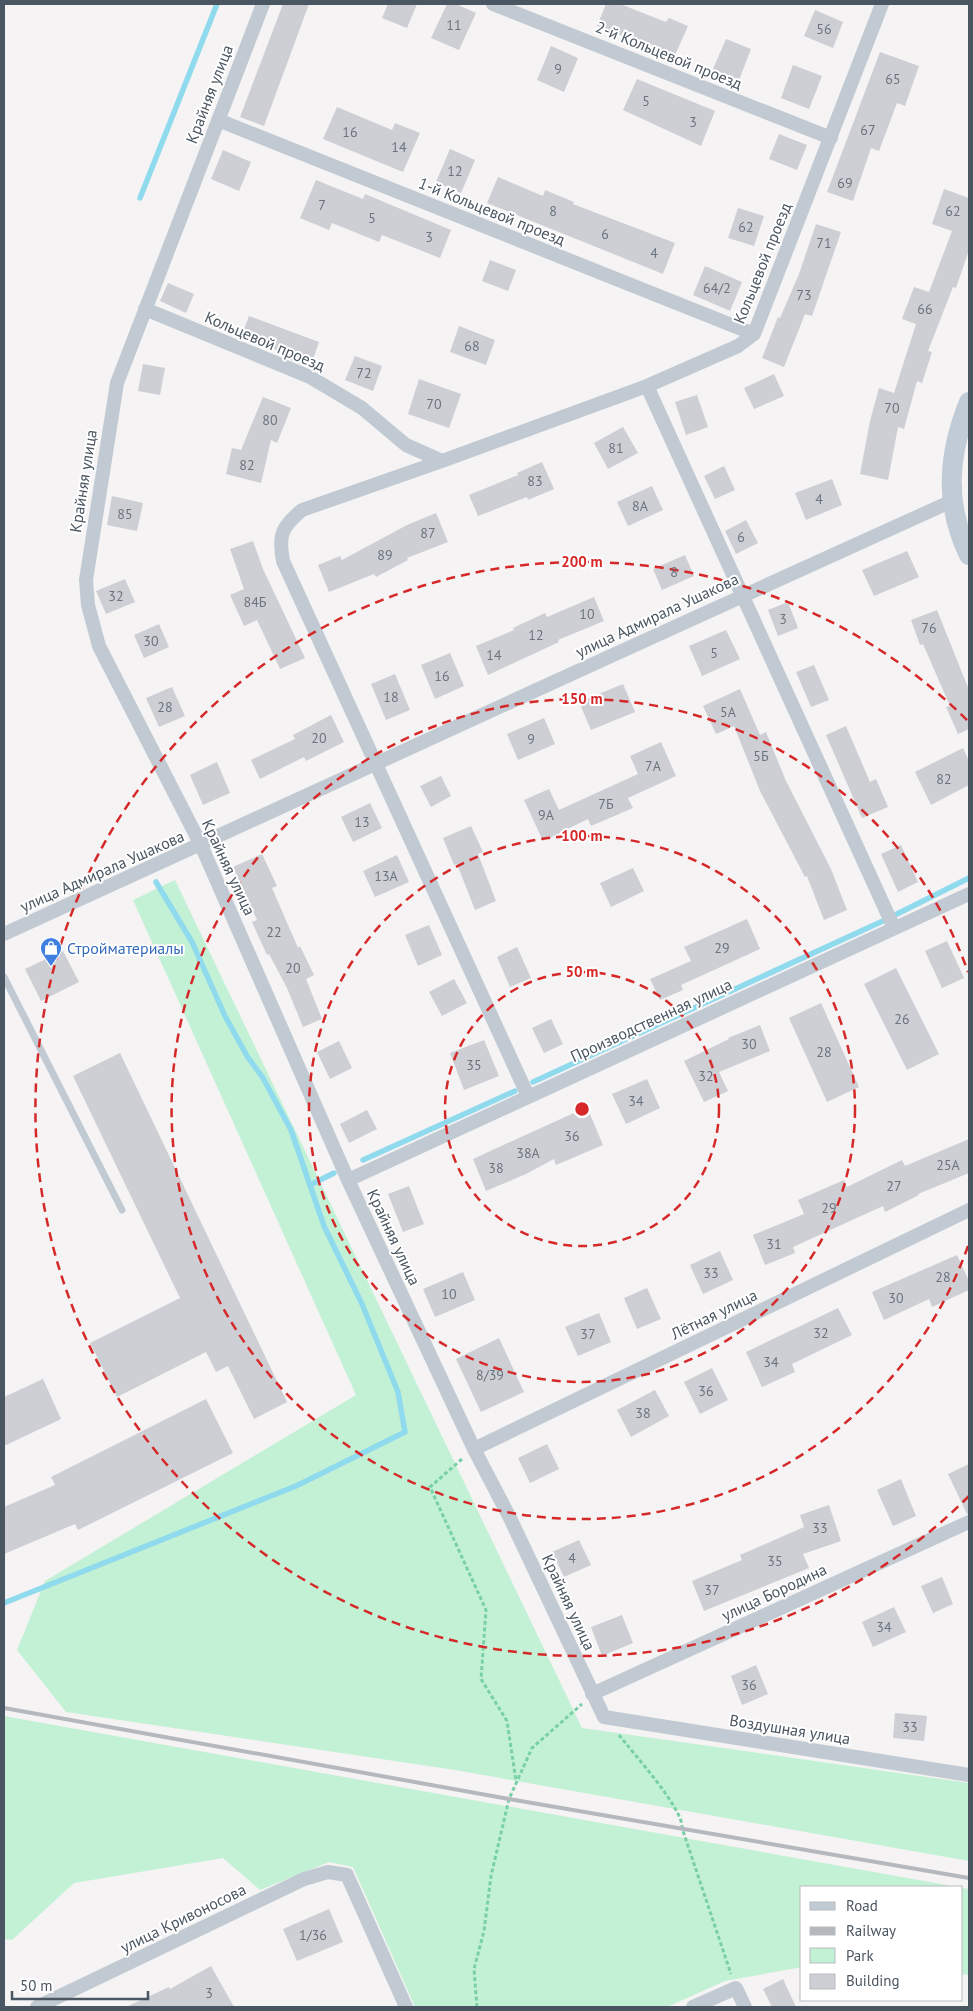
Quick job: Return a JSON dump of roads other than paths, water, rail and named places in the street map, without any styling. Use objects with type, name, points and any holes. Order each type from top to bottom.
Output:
[{"type":"main road","points":[[969,402],[954,448],[951,478],[952,501],[957,526],[969,556]]},
{"type":"street","name":"Крайняя улица","points":[[263,4],[117,383],[86,580],[88,605],[99,646],[201,845],[348,1180],[474,1449],[510,1518],[604,1717]]},
{"type":"street","name":"2-й Кольцевой проезд","points":[[494,4],[831,138]]},
{"type":"street","name":"Кольцевой проезд","points":[[378,764],[283,561],[280,543],[285,525],[302,510],[648,386],[738,346],[754,334],[882,4]]},
{"type":"street","name":"1-й Кольцевой проезд","points":[[218,120],[754,334]]},
{"type":"street","name":"Кольцевой проезд","points":[[145,309],[310,377],[362,408],[406,445],[442,461]]},
{"type":"street","points":[[648,386],[894,928]]},
{"type":"street","name":"улица Адмирала Ушакова","points":[[4,934],[378,764],[742,594],[952,501]]},
{"type":"street","points":[[378,764],[528,1096]]},
{"type":"street","name":"Производственная улица","points":[[348,1180],[969,894]]},
{"type":"street","name":"Лётная улица","points":[[474,1449],[969,1210]]},
{"type":"street","name":"улица Бородина","points":[[592,1694],[969,1522]]},
{"type":"street","name":"Воздушная улица","points":[[604,1717],[969,1775]]},
{"type":"street","name":"улица Кривоносова","points":[[37,2007],[304,1879],[328,1872],[346,1875],[406,2007]]},
{"type":"street","points":[[693,2007],[736,1988],[744,2007]]},
{"type":"lane","points":[[4,977],[122,1210]]},
{"type":"waterway","points":[[140,198],[217,4]]},
{"type":"waterway","points":[[895,915],[969,878]]},
{"type":"waterway","points":[[4,1603],[296,1486],[405,1432],[398,1392],[362,1304],[324,1226],[291,1130],[263,1078],[247,1056],[225,1016],[192,942],[156,882]]},
{"type":"waterway","points":[[533,1082],[885,920]]},
{"type":"waterway","points":[[363,1160],[515,1091]]},
{"type":"waterway","points":[[310,1185],[334,1173]]},
{"type":"railway","points":[[4,1708],[509,1799],[969,1878]]},
{"type":"place","name":"Стройматериалы","points":[[51,967]]}]
